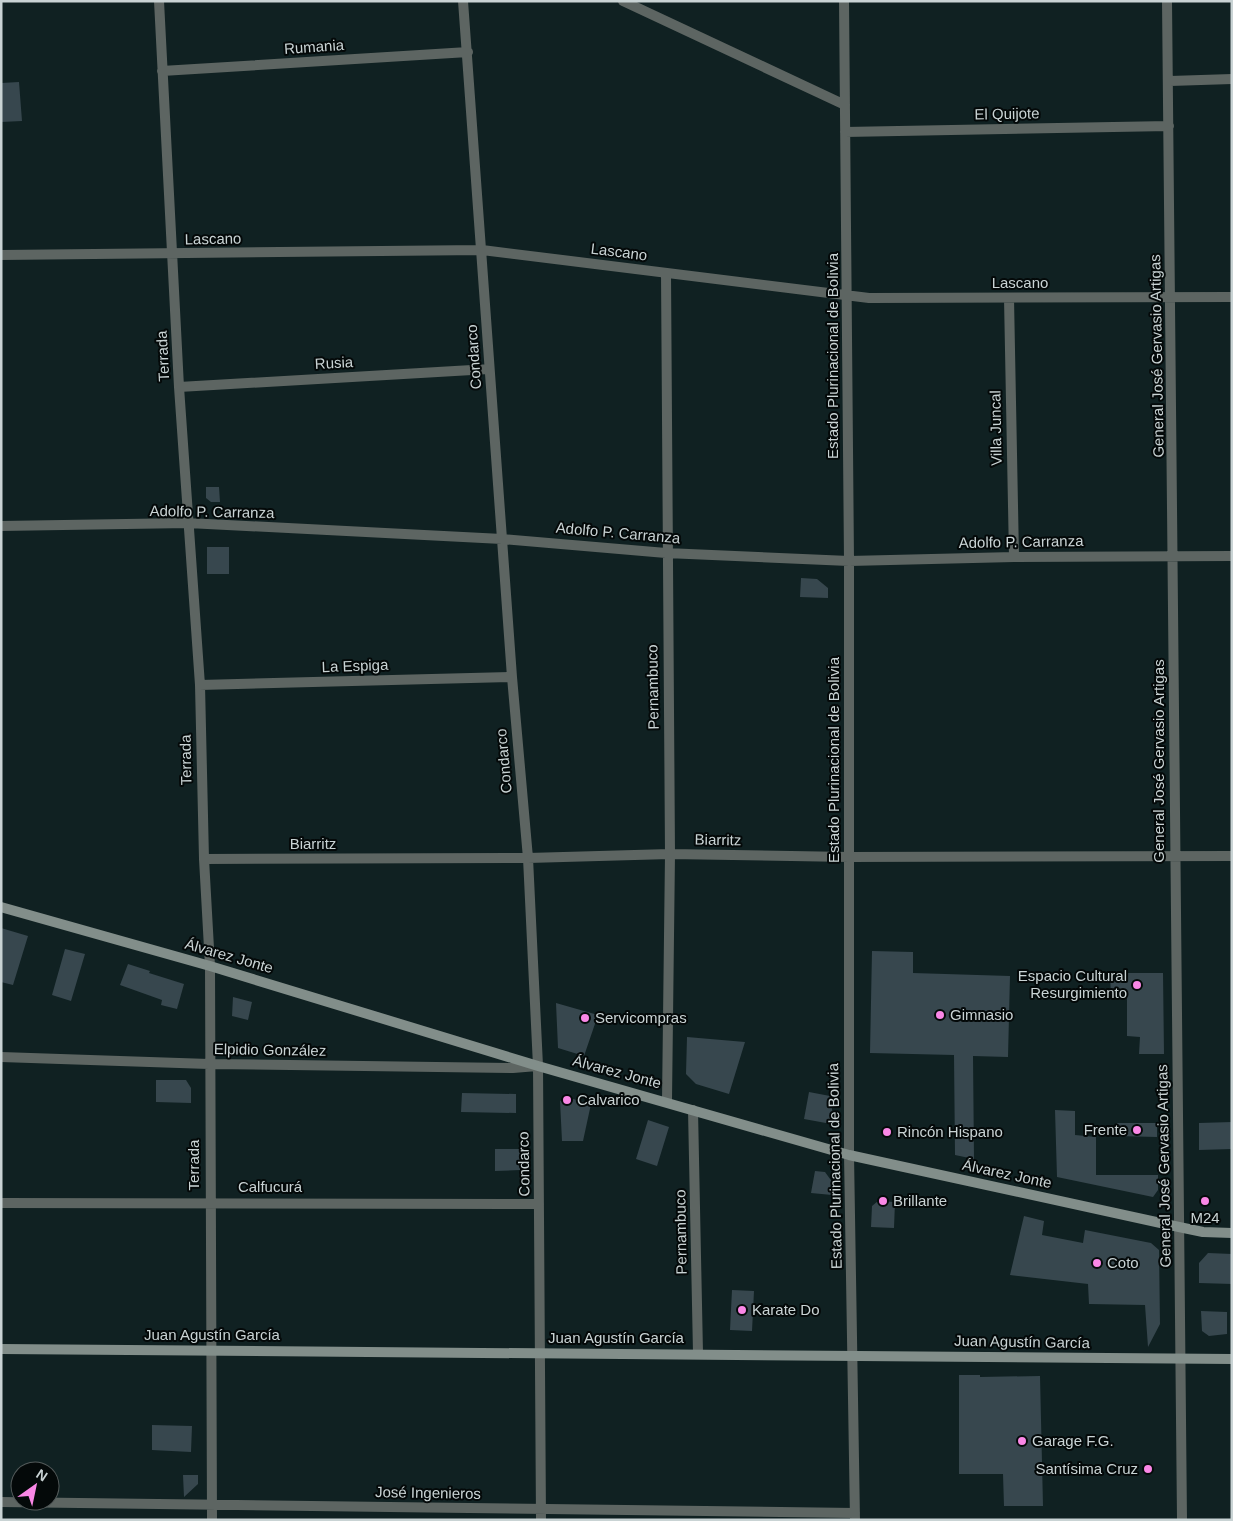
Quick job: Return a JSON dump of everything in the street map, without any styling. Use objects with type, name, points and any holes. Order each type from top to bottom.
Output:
[{"type":"street","name":"Terrada","points":[[159,1],[179,387],[200,685],[204,859],[210,966],[212,1520]]},
{"type":"street","name":"Condarco","points":[[463,1],[512,677],[528,858],[538,1066],[540,1515]]},
{"type":"street","points":[[623,1],[845,105]]},
{"type":"street","name":"Estado Plurinacional de Bolivia","points":[[844,1],[848,297],[849,1155],[855,1517]]},
{"type":"street","name":"General José Gervasio Artigas","points":[[1168,1],[1182,1520]]},
{"type":"street","name":"Rumania","points":[[162,71],[468,52]]},
{"type":"street","points":[[1170,81],[1232,79]]},
{"type":"street","name":"El Quijote","points":[[845,132],[1169,126]]},
{"type":"street","name":"Lascano","points":[[1,255],[482,250],[848,297],[1232,297]]},
{"type":"street","name":"Pernambuco","points":[[666,273],[666,553],[670,854],[667,1101]]},
{"type":"street","name":"Villa Juncal","points":[[1009,298],[1014,557]]},
{"type":"street","name":"Rusia","points":[[179,387],[490,369]]},
{"type":"street","name":"Adolfo P. Carranza","points":[[1,526],[188,524],[502,539],[666,553],[849,561],[1014,557],[1232,556]]},
{"type":"street","name":"La Espiga","points":[[200,685],[512,677]]},
{"type":"street","name":"Biarritz","points":[[204,859],[528,858],[670,854],[848,857],[1232,856]]},
{"type":"street","name":"Álvarez Jonte","points":[[1,907],[210,966],[538,1066],[667,1101],[849,1155],[1203,1232],[1232,1233]]},
{"type":"street","name":"Elpidio González","points":[[1,1057],[209,1064],[513,1068],[538,1066]]},
{"type":"street","name":"Pernambuco","points":[[693,1110],[698,1353]]},
{"type":"street","name":"Calfucurá","points":[[1,1204],[210,1202],[539,1204]]},
{"type":"street","name":"Juan Agustín García","points":[[1,1349],[1232,1358]]},
{"type":"street","name":"José Ingenieros","points":[[1,1502],[212,1503],[540,1515],[855,1517]]},
{"type":"building","points":[[19,82],[22,121],[1,122],[1,83]]},
{"type":"building","points":[[206,487],[219,487],[220,502],[211,502],[206,498]]},
{"type":"building","points":[[207,547],[229,547],[229,574],[207,574]]},
{"type":"building","points":[[801,578],[817,579],[828,588],[828,598],[800,597]]},
{"type":"building","points":[[1,928],[28,936],[13,985],[1,982]]},
{"type":"building","points":[[65,949],[85,954],[71,1001],[52,995]]},
{"type":"building","name":"Gimnasio","points":[[872,951],[913,952],[913,973],[1010,976],[1008,1057],[973,1056],[974,1159],[955,1155],[954,1055],[870,1053]]},
{"type":"building","points":[[128,964],[184,984],[177,1009],[161,1005],[162,1000],[120,985]]},
{"type":"building","points":[[1110,973],[1163,973],[1164,1054],[1139,1054],[1140,1037],[1127,1036],[1127,998],[1111,998]]},
{"type":"building","points":[[233,997],[252,1002],[248,1020],[232,1016]]},
{"type":"building","points":[[556,1003],[598,1015],[584,1056],[558,1048]]},
{"type":"building","points":[[687,1037],[745,1042],[729,1094],[696,1084],[686,1074]]},
{"type":"building","points":[[156,1080],[186,1080],[191,1088],[191,1103],[156,1102]]},
{"type":"building","points":[[809,1092],[830,1096],[833,1116],[826,1123],[804,1119]]},
{"type":"building","points":[[462,1093],[516,1094],[516,1113],[461,1112]]},
{"type":"building","points":[[566,1097],[591,1104],[583,1141],[562,1141],[560,1101]]},
{"type":"building","points":[[1055,1110],[1075,1111],[1075,1135],[1096,1137],[1096,1175],[1158,1175],[1158,1190],[1153,1197],[1057,1177]]},
{"type":"building","points":[[648,1120],[669,1127],[657,1166],[636,1159]]},
{"type":"building","points":[[1232,1122],[1232,1149],[1199,1150],[1199,1123]]},
{"type":"building","name":"Frente","points":[[1117,1123],[1157,1123],[1157,1137],[1117,1136]]},
{"type":"building","points":[[495,1149],[520,1149],[520,1170],[495,1171]]},
{"type":"building","points":[[815,1171],[825,1172],[833,1183],[832,1195],[811,1193]]},
{"type":"building","points":[[878,1201],[895,1202],[894,1228],[871,1227],[872,1206]]},
{"type":"building","name":"Coto","points":[[1024,1216],[1044,1221],[1042,1235],[1083,1243],[1085,1230],[1151,1243],[1159,1250],[1160,1324],[1148,1347],[1145,1305],[1089,1304],[1088,1284],[1010,1275]]},
{"type":"building","points":[[1208,1253],[1232,1254],[1232,1284],[1199,1283],[1199,1263]]},
{"type":"building","name":"Karate Do","points":[[732,1290],[754,1291],[752,1331],[730,1330]]},
{"type":"building","points":[[1201,1311],[1227,1312],[1227,1334],[1209,1336],[1202,1331]]},
{"type":"building","points":[[959,1375],[980,1375],[980,1377],[1040,1376],[1043,1506],[1004,1506],[1003,1474],[959,1474]]},
{"type":"building","points":[[152,1425],[192,1426],[191,1452],[152,1450]]},
{"type":"building","points":[[183,1475],[198,1475],[198,1484],[184,1497]]},
{"type":"place","name":"Espacio Cultural Resurgimiento","points":[[1137,985]]},
{"type":"place","name":"Gimnasio","points":[[940,1015]]},
{"type":"place","name":"Servicompras","points":[[585,1018]]},
{"type":"place","name":"Calvarico","points":[[567,1100]]},
{"type":"place","name":"Frente","points":[[1137,1130]]},
{"type":"place","name":"Rincón Hispano","points":[[887,1132]]},
{"type":"place","name":"Brillante","points":[[883,1201]]},
{"type":"place","name":"M24","points":[[1205,1201]]},
{"type":"place","name":"Coto","points":[[1097,1263]]},
{"type":"place","name":"Karate Do","points":[[742,1310]]},
{"type":"place","name":"Garage F.G.","points":[[1022,1441]]},
{"type":"place","name":"Santísima Cruz","points":[[1148,1469]]}]
